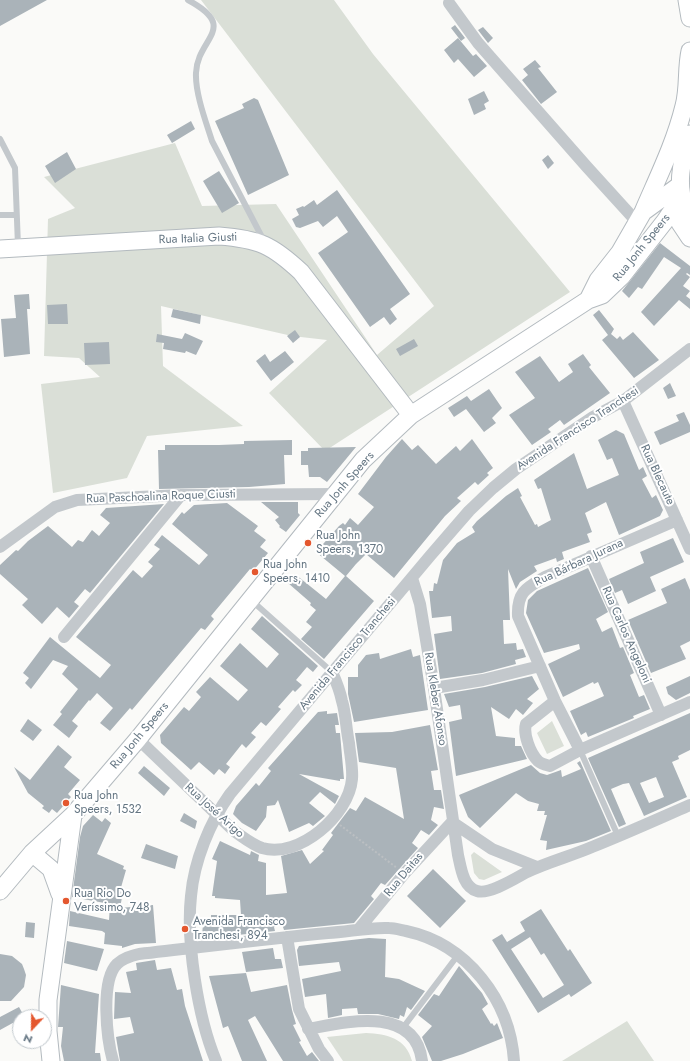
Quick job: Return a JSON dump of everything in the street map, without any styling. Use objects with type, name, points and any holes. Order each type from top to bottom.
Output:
[{"type":"main road","points":[[687,0],[690,18]]},
{"type":"main road","points":[[640,217],[667,159],[684,106],[688,84],[690,51]]},
{"type":"main road","name":"Rua Jonh Speers","points":[[0,891],[32,853],[73,815],[138,739],[363,460],[411,415],[588,300],[602,295],[622,276],[653,236],[676,196],[685,150],[690,134]]},
{"type":"main road","points":[[667,159],[676,196],[680,223],[690,238]]},
{"type":"main road","points":[[676,196],[690,217]]},
{"type":"main road","name":"Rua Jonh Speers","points":[[588,300],[598,280],[620,252],[640,217],[676,196]]},
{"type":"main road","points":[[653,236],[665,235],[690,238]]},
{"type":"main road","name":"Rua Italia Giusti","points":[[0,249],[219,236],[243,238],[265,244],[285,258],[301,272],[411,415]]},
{"type":"main road","points":[[51,1061],[48,1031],[48,1000],[73,815]]},
{"type":"main road","points":[[32,853],[51,869],[61,896]]},
{"type":"street","points":[[449,3],[478,43],[587,167],[640,217]]},
{"type":"street","name":"Avenida Francisco Tranchesi","points":[[216,1061],[206,1038],[191,948],[191,896],[205,842],[216,813],[230,794],[412,578],[464,517],[493,488],[516,469],[593,417],[623,401],[690,349]]},
{"type":"street","name":"Rua Blecaute","points":[[623,401],[690,549]]},
{"type":"street","name":"Rua Paschoalina Roque Ciusti","points":[[0,547],[55,507],[76,500],[181,495],[336,494]]},
{"type":"street","points":[[64,637],[181,495]]},
{"type":"street","name":"Rua Bárbara Jurana","points":[[580,750],[555,700],[518,616],[520,597],[524,589],[545,577],[678,520]]},
{"type":"street","name":"Rua Carlos Angeloni","points":[[591,556],[661,715]]},
{"type":"street","name":"Rua Kleber Afonso","points":[[412,578],[420,604],[434,688],[451,803],[452,822],[464,879],[469,886],[476,891],[483,892],[494,888],[537,867],[618,836],[690,805]]},
{"type":"street","points":[[434,688],[483,680],[540,666]]},
{"type":"street","name":"Rua José Arigo","points":[[138,739],[234,831],[249,842],[263,848],[278,849],[312,838],[343,806],[352,780],[352,765],[342,700],[332,672]]},
{"type":"street","points":[[555,700],[526,724],[525,736],[534,756],[538,761],[550,766],[580,750],[690,702]]},
{"type":"street","points":[[452,822],[492,849],[537,867]]},
{"type":"street","name":"Rua Daitas","points":[[358,930],[404,874],[452,822]]},
{"type":"street","points":[[113,1061],[106,1027],[106,999],[111,974],[116,964],[124,959],[139,954],[287,937],[389,928],[415,933],[434,940],[458,955],[478,973],[500,1008],[513,1045],[514,1061]]},
{"type":"street","points":[[287,937],[299,1009],[308,1029],[328,1061]]},
{"type":"street","points":[[308,1029],[343,1023],[376,1021],[390,1023],[402,1029],[416,1042],[421,1052],[422,1061]]},
{"type":"lane","points":[[188,0],[205,9],[213,23],[212,34],[200,58],[196,74],[206,125],[212,141],[265,244]]},
{"type":"lane","points":[[0,139],[15,168],[18,249]]},
{"type":"lane","points":[[0,215],[16,215]]},
{"type":"lane","points":[[250,600],[332,672]]},
{"type":"lane","points":[[580,750],[618,836]]},
{"type":"lane","points":[[402,1029],[458,955]]},
{"type":"path","points":[[332,819],[404,874]]},
{"type":"shaded area","points":[[201,0],[334,0],[373,54],[570,292],[325,451],[269,393],[327,340],[292,336],[161,306],[163,366],[243,426],[147,436],[127,478],[53,493],[41,384],[100,377],[79,358],[44,356],[48,219],[75,208],[44,177],[175,143],[202,206],[276,204],[377,355],[434,306]]},
{"type":"shaded area","points":[[552,721],[564,746],[547,754],[537,733]]},
{"type":"shaded area","points":[[474,852],[502,872],[484,880],[479,879],[474,873],[471,855]]},
{"type":"shaded area","points":[[627,1021],[654,1061],[562,1061]]},
{"type":"shaded area","points":[[366,1033],[388,1036],[400,1042],[409,1053],[412,1061],[343,1061],[327,1037]]},
{"type":"building","points":[[0,0],[47,0],[0,26]]},
{"type":"building","points":[[455,25],[465,38],[461,41],[451,28]]},
{"type":"building","points":[[483,27],[493,38],[488,43],[478,30]]},
{"type":"building","points":[[458,38],[473,56],[476,54],[487,66],[474,77],[458,59],[454,63],[444,50]]},
{"type":"building","points":[[535,60],[541,67],[538,68],[557,92],[541,104],[522,80],[528,75],[523,69]]},
{"type":"building","points":[[484,91],[489,101],[484,104],[486,109],[474,115],[468,99]]},
{"type":"building","points":[[254,98],[258,100],[289,175],[248,195],[215,121],[244,108],[242,104]]},
{"type":"building","points":[[191,121],[195,129],[172,143],[167,135]]},
{"type":"building","points":[[67,152],[76,169],[55,183],[45,166]]},
{"type":"building","points":[[548,155],[554,163],[548,169],[542,160]]},
{"type":"building","points":[[219,171],[239,203],[222,213],[203,181]]},
{"type":"building","points":[[337,190],[410,294],[390,309],[397,319],[390,325],[384,317],[370,327],[318,253],[348,232],[337,216],[323,227],[318,221],[300,228],[296,227],[292,219],[299,215],[296,209],[303,206],[304,207],[314,200],[317,205]]},
{"type":"building","points":[[660,243],[690,266],[690,275],[687,273],[686,274],[690,277],[683,286],[690,291],[686,296],[690,299],[690,309],[679,300],[654,326],[641,312],[681,268],[664,257],[642,289],[638,287],[629,298],[622,291]]},
{"type":"building","points":[[29,294],[30,309],[27,309],[30,354],[4,357],[1,319],[16,318],[14,295]]},
{"type":"building","points":[[67,304],[68,324],[48,324],[47,305]]},
{"type":"building","points":[[173,309],[201,315],[200,324],[171,317]]},
{"type":"building","points":[[599,310],[614,329],[611,334],[617,339],[620,336],[623,340],[633,332],[659,360],[634,378],[602,340],[608,335],[593,315]]},
{"type":"building","points":[[295,330],[300,337],[293,343],[287,336]]},
{"type":"building","points":[[185,333],[203,341],[196,355],[186,351],[185,353],[163,349],[164,343],[156,342],[157,334],[182,339]]},
{"type":"building","points":[[414,339],[418,346],[400,356],[396,349]]},
{"type":"building","points":[[109,342],[110,364],[85,365],[84,343]]},
{"type":"building","points":[[285,351],[294,362],[271,381],[256,361],[265,354],[270,362]]},
{"type":"building","points":[[583,354],[591,365],[589,367],[610,393],[564,425],[560,420],[548,429],[551,432],[532,445],[509,415],[535,398],[515,372],[540,356],[559,382],[573,372],[568,364]]},
{"type":"building","points":[[670,383],[676,396],[668,399],[663,388]]},
{"type":"building","points":[[489,389],[502,408],[492,418],[496,423],[484,432],[466,409],[454,417],[448,408],[467,396],[471,401]]},
{"type":"building","points":[[684,412],[690,425],[690,432],[660,445],[654,432],[679,421],[676,415]]},
{"type":"building","points":[[616,430],[624,434],[639,470],[643,467],[647,476],[642,479],[652,498],[656,495],[663,510],[660,516],[619,535],[606,502],[585,513],[592,532],[587,534],[590,542],[562,552],[564,559],[557,562],[556,558],[534,566],[537,571],[520,582],[516,589],[508,569],[510,620],[503,620],[504,644],[516,643],[517,650],[523,649],[526,657],[515,660],[516,664],[482,673],[440,679],[434,634],[452,631],[451,616],[432,618],[429,591],[433,591],[434,583],[437,584],[443,560],[457,543],[475,532],[472,527],[477,521],[506,496],[518,488],[522,496],[520,497],[535,525],[537,524],[538,527],[551,520],[541,488],[538,489],[534,480],[574,453],[587,489],[619,475],[612,458],[607,460],[598,440]]},
{"type":"building","points":[[402,439],[412,450],[418,445],[436,464],[456,446],[460,451],[472,439],[493,468],[487,473],[489,475],[478,485],[475,482],[457,498],[461,501],[445,516],[394,578],[366,554],[356,564],[346,576],[374,601],[324,659],[301,639],[312,627],[306,622],[316,610],[310,605],[311,603],[288,583],[295,574],[326,599],[345,576],[316,552],[339,526],[343,523],[345,525],[350,518],[358,525],[374,507],[358,494],[386,457]]},
{"type":"building","points":[[292,440],[292,455],[284,455],[285,484],[249,487],[159,489],[158,450],[165,450],[165,445],[219,445],[244,444],[244,441]]},
{"type":"building","points":[[356,447],[327,482],[320,477],[309,477],[308,465],[301,465],[301,451],[308,451],[308,448]]},
{"type":"building","points":[[261,502],[298,502],[298,513],[300,515],[286,532],[279,527],[280,526],[275,520],[279,517]]},
{"type":"building","points":[[227,503],[258,526],[254,531],[266,540],[260,547],[268,553],[253,571],[250,569],[211,616],[214,619],[205,630],[201,628],[132,710],[130,708],[110,731],[100,723],[113,708],[97,693],[90,701],[89,700],[72,721],[78,726],[69,738],[53,725],[62,714],[60,712],[78,689],[62,674],[68,666],[53,660],[31,689],[25,683],[29,678],[23,673],[50,637],[100,678],[111,665],[76,637],[133,570],[142,578],[153,566],[148,562],[160,549],[154,545],[162,535],[199,565],[208,555],[172,524],[182,512],[184,514],[194,505]]},
{"type":"building","points":[[164,504],[90,593],[85,589],[74,602],[79,606],[69,618],[57,607],[42,624],[22,605],[28,599],[0,574],[0,565],[16,550],[18,551],[28,541],[48,526],[72,547],[78,540],[83,542],[92,530],[99,536],[110,523],[100,515],[106,508]]},
{"type":"building","points":[[673,538],[684,562],[650,577],[656,591],[628,604],[622,590],[615,593],[609,579],[644,563],[640,552]]},
{"type":"building","points":[[588,568],[608,612],[596,619],[602,632],[612,627],[620,648],[623,647],[634,673],[630,675],[639,697],[644,695],[650,709],[633,716],[634,718],[588,737],[586,732],[581,735],[570,711],[604,696],[598,682],[594,684],[593,682],[563,697],[548,664],[580,649],[579,644],[544,653],[526,613],[528,600],[537,591]]},
{"type":"building","points":[[685,578],[690,590],[690,641],[680,646],[686,659],[651,673],[628,620],[667,603],[661,589]]},
{"type":"building","points":[[262,616],[318,666],[313,672],[307,667],[296,680],[302,685],[295,692],[293,690],[278,707],[281,709],[266,726],[261,722],[251,733],[256,737],[246,748],[242,744],[226,764],[230,767],[225,774],[219,769],[214,775],[199,762],[191,770],[161,743],[160,735],[184,707],[189,711],[201,697],[196,692],[210,677],[238,701],[248,690],[220,666],[240,643],[267,668],[279,654],[251,629]]},
{"type":"building","points":[[411,649],[413,657],[420,655],[428,710],[354,722],[348,694],[348,677],[358,677],[358,665],[366,655],[379,653],[380,659]]},
{"type":"building","points":[[532,676],[539,689],[527,699],[533,703],[523,715],[516,709],[509,719],[491,707],[496,736],[515,738],[515,746],[521,746],[527,759],[456,776],[449,722],[462,719],[460,705],[449,707],[444,694],[485,687]]},
{"type":"building","points":[[690,676],[690,693],[676,700],[668,694],[666,687]]},
{"type":"building","points":[[327,711],[327,714],[337,713],[339,725],[335,725],[336,733],[340,733],[344,779],[340,779],[340,781],[299,774],[339,796],[335,804],[320,792],[309,803],[325,816],[313,826],[309,823],[289,832],[278,800],[275,805],[267,806],[266,817],[256,831],[242,823],[233,814],[236,806],[256,783],[259,786],[271,771],[268,768],[318,712]]},
{"type":"building","points":[[690,713],[690,750],[678,756],[679,759],[672,762],[687,797],[644,816],[629,783],[611,789],[626,824],[619,827],[588,758]],"holes":[[[656,777],[664,797],[649,803],[640,783]]]},
{"type":"building","points":[[28,719],[42,730],[33,741],[20,731]]},
{"type":"building","points":[[430,725],[438,770],[431,771],[434,790],[441,790],[444,809],[434,807],[431,820],[438,825],[429,835],[421,830],[412,843],[418,848],[385,885],[381,883],[371,896],[374,899],[354,923],[284,930],[282,924],[274,927],[275,931],[219,937],[211,936],[211,938],[204,939],[202,936],[203,924],[211,924],[211,915],[241,915],[240,900],[215,898],[215,896],[212,896],[217,861],[212,859],[220,841],[250,855],[251,851],[259,855],[258,861],[266,863],[266,895],[287,893],[281,856],[302,850],[310,864],[324,851],[322,850],[333,835],[331,833],[350,808],[356,811],[365,797],[404,819],[396,768],[359,762],[355,733],[392,732]]},
{"type":"building","points":[[58,745],[72,757],[64,767],[80,780],[68,794],[71,797],[57,813],[52,809],[49,813],[42,808],[44,806],[28,793],[14,767],[30,780]]},
{"type":"building","points":[[580,761],[611,831],[586,841],[546,850],[547,841],[540,840],[547,815],[544,815],[545,811],[537,811],[539,804],[528,801],[516,793],[480,828],[468,817],[459,795],[531,765],[540,773],[547,775],[561,770],[562,777],[581,769],[577,763]]},
{"type":"building","points":[[144,766],[170,788],[164,796],[138,773]]},
{"type":"building","points":[[184,813],[197,821],[195,829],[180,821]]},
{"type":"building","points":[[93,815],[102,822],[105,818],[111,823],[97,854],[124,866],[123,869],[126,870],[120,891],[123,892],[120,908],[153,905],[156,943],[135,944],[122,948],[122,946],[104,944],[105,933],[102,931],[69,926],[70,911],[109,920],[110,904],[72,897],[80,837],[83,826]]},
{"type":"building","points":[[146,844],[178,856],[175,869],[141,858]]},
{"type":"building","points":[[433,869],[466,901],[440,928],[407,896]]},
{"type":"building","points":[[541,909],[568,951],[570,949],[592,983],[571,997],[569,994],[538,1013],[492,940],[502,934],[507,942],[525,931],[520,922]],"holes":[[[530,937],[541,955],[544,953],[564,985],[543,998],[511,949]]]},
{"type":"building","points":[[26,922],[35,923],[34,938],[25,937]]},
{"type":"building","points":[[369,938],[386,939],[385,977],[399,979],[425,991],[411,1010],[407,1007],[404,1017],[400,1015],[399,1019],[378,1014],[358,1014],[357,1008],[342,1009],[342,1015],[328,1018],[326,994],[305,997],[302,979],[341,971],[339,962],[299,966],[297,950],[299,946]]},
{"type":"building","points":[[67,941],[104,949],[97,971],[64,963]]},
{"type":"building","points":[[273,948],[275,959],[281,959],[283,968],[246,972],[242,952]]},
{"type":"building","points":[[0,954],[12,956],[22,964],[26,975],[24,987],[11,1001],[0,1001]]},
{"type":"building","points":[[155,960],[157,970],[171,968],[177,990],[182,989],[185,1006],[203,1061],[120,1061],[116,1037],[134,1033],[130,1017],[114,1019],[115,992],[131,993],[126,972],[137,970],[136,963]]},
{"type":"building","points":[[459,966],[482,993],[488,1004],[482,1009],[491,1024],[492,1023],[494,1026],[497,1023],[503,1038],[463,1054],[441,1061],[432,1061],[422,1037],[432,1026],[418,1015],[434,994],[439,996]]},
{"type":"building","points":[[246,973],[251,992],[287,985],[296,1024],[293,1025],[301,1041],[299,1042],[307,1056],[312,1052],[319,1061],[283,1061],[255,1016],[248,1020],[267,1061],[242,1061],[228,1026],[223,1028],[209,976]]},
{"type":"building","points":[[61,985],[99,994],[95,1053],[100,1053],[101,1061],[64,1061],[61,1046],[63,1027],[58,1027]]},
{"type":"building","points":[[12,1011],[12,1023],[0,1030],[0,1017]]},
{"type":"place","name":"Rua John Speers, 1370","points":[[308,543]]},
{"type":"place","name":"Rua John Speers, 1410","points":[[255,572]]},
{"type":"place","name":"Rua John Speers, 1532","points":[[66,803]]},
{"type":"place","name":"Rua Rio Do Veríssimo, 748","points":[[66,901]]},
{"type":"place","name":"Avenida Francisco Tranchesi, 894","points":[[185,929]]}]
